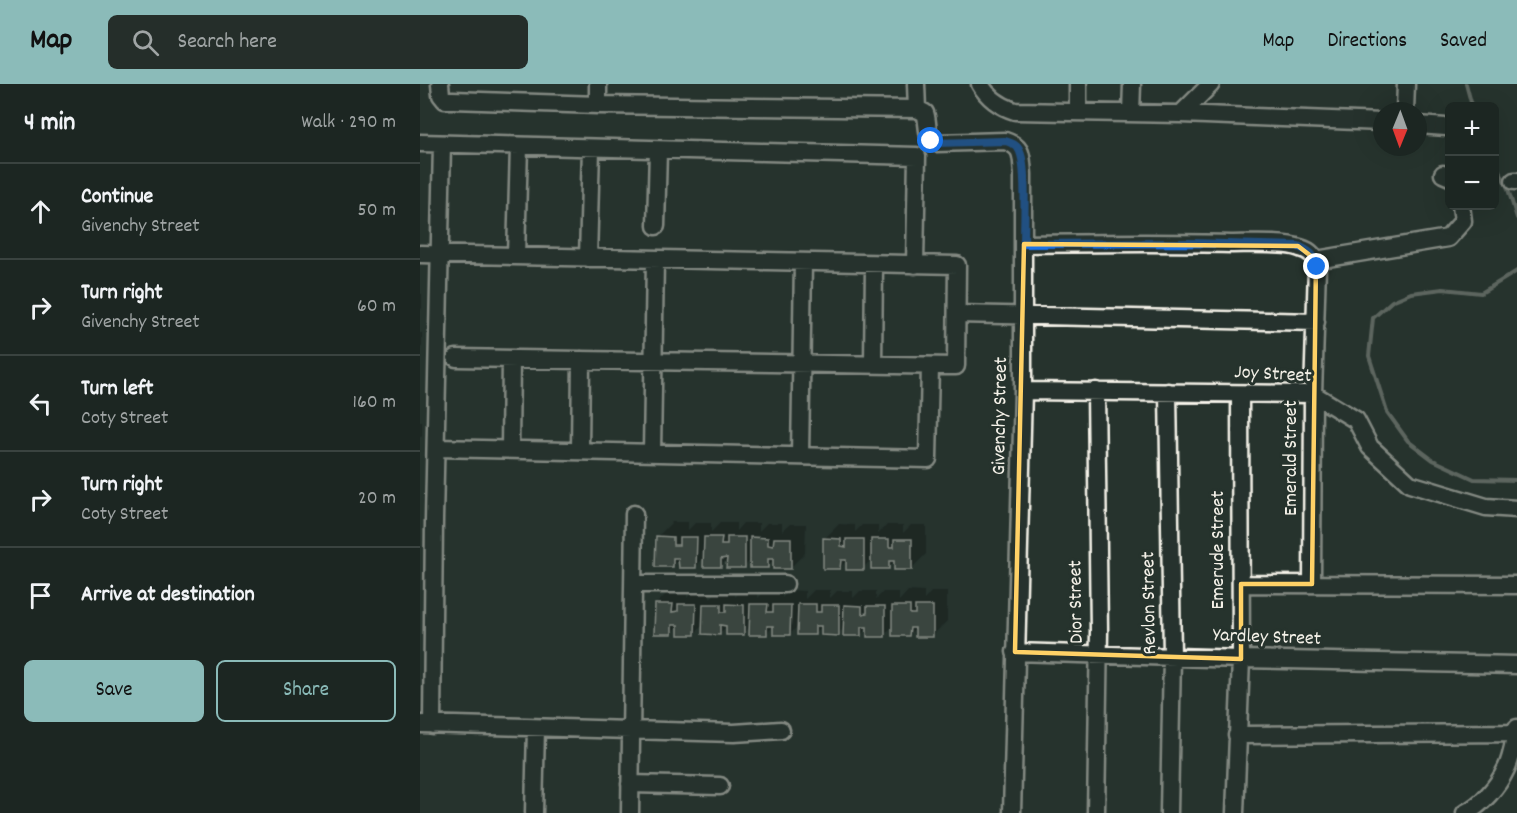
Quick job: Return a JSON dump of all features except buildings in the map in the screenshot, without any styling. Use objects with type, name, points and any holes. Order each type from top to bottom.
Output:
[{"type":"street","points":[[440,84],[441,95],[446,100],[598,105],[917,109],[916,84]]},
{"type":"street","points":[[598,84],[598,105]]},
{"type":"street","points":[[1078,84],[1078,112]]},
{"type":"street","points":[[1131,113],[1132,84]]},
{"type":"street","points":[[1181,114],[1211,84]]},
{"type":"street","points":[[1405,102],[1406,84]]},
{"type":"street","points":[[980,85],[991,99],[1002,107],[1015,111],[1181,114],[1373,123]]},
{"type":"street","name":"Givenchy Street","points":[[917,109],[925,113],[931,141],[936,143],[1005,141],[1015,144],[1021,152],[1024,244],[1023,391],[1012,813]]},
{"type":"street","points":[[1427,126],[1445,127]]},
{"type":"street","points":[[420,143],[917,156],[915,265]]},
{"type":"street","points":[[442,144],[436,448],[427,520],[426,725],[734,733],[781,730]]},
{"type":"street","points":[[516,256],[519,146]]},
{"type":"street","points":[[588,258],[591,148]]},
{"type":"street","points":[[656,226],[658,150]]},
{"type":"street","points":[[1024,244],[1189,243],[1298,246],[1311,252],[1316,260],[1448,238],[1462,221],[1461,210]]},
{"type":"street","points":[[420,254],[957,266],[956,366],[456,358]]},
{"type":"street","points":[[652,453],[655,259]]},
{"type":"street","name":"Emerald Street","points":[[1312,584],[1312,394],[1316,322],[1316,260]]},
{"type":"street","points":[[800,456],[803,262]]},
{"type":"street","points":[[873,365],[874,264]]},
{"type":"street","points":[[957,314],[1316,322]]},
{"type":"street","points":[[510,449],[511,359]]},
{"type":"street","points":[[580,451],[581,360]]},
{"type":"street","points":[[436,448],[928,459],[930,366]]},
{"type":"street","name":"Joy Street","points":[[1023,391],[1312,394],[1356,420],[1370,447],[1410,484],[1486,507],[1517,509]]},
{"type":"street","name":"Dior Street","points":[[1096,391],[1099,654],[1096,813]]},
{"type":"street","name":"Revlon Street","points":[[1168,392],[1172,656],[1169,813]]},
{"type":"street","name":"Emerude Street","points":[[1235,813],[1241,660],[1240,395]]},
{"type":"street","points":[[630,813],[634,514]]},
{"type":"street","points":[[633,584],[785,584]]},
{"type":"street","points":[[1241,584],[1517,585]]},
{"type":"street","name":"Yardley Street","points":[[1015,652],[1241,660],[1517,665]]},
{"type":"street","points":[[534,813],[536,728]]},
{"type":"street","points":[[1237,735],[1516,731],[1507,768],[1491,792],[1465,813]]},
{"type":"street","points":[[630,784],[720,786]]},
{"type":"highlighted area","points":[[1024,244],[1298,246],[1316,260],[1312,584],[1241,584],[1241,659],[1015,652]]},
{"type":"waterway","points":[[1466,84],[1471,102]]},
{"type":"waterway","points":[[1499,171],[1507,186],[1517,218]]},
{"type":"waterway","points":[[1517,271],[1481,293],[1443,289],[1411,293],[1392,301],[1373,318],[1369,356],[1387,412],[1408,441],[1433,460],[1474,479],[1517,480]]},
{"type":"route","points":[[931,141],[936,143],[1005,141],[1015,144],[1021,152],[1023,174],[1024,244],[1189,243],[1298,246],[1311,252],[1317,267]]}]
